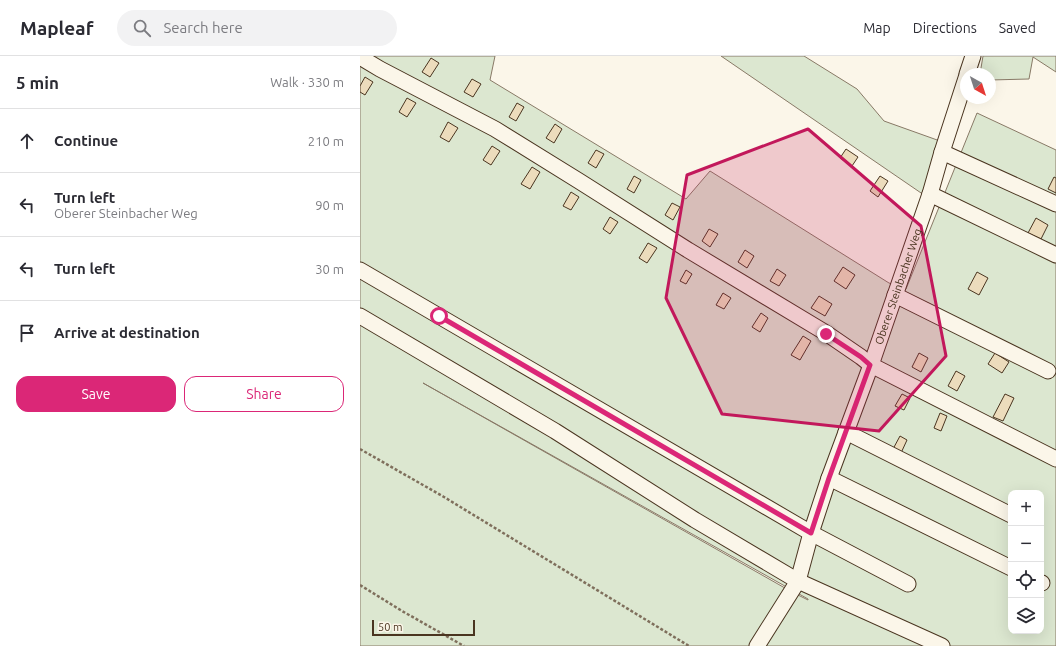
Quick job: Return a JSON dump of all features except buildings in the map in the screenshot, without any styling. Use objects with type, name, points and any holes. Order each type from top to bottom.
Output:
[{"type":"street","points":[[969,68],[973,56]]},
{"type":"street","points":[[360,57],[495,129],[688,250],[826,334],[861,357],[870,365],[1056,459]]},
{"type":"street","name":"Oberer Steinbacher Weg","points":[[758,646],[798,581],[811,533],[829,478],[930,194],[960,96]]},
{"type":"street","points":[[942,152],[1056,204]]},
{"type":"street","points":[[930,194],[1056,255]]},
{"type":"street","points":[[360,270],[811,533],[908,584]]},
{"type":"street","points":[[895,295],[1048,371]]},
{"type":"street","points":[[360,316],[555,431],[695,520],[798,581],[942,646]]},
{"type":"street","points":[[846,432],[1008,513]]},
{"type":"street","points":[[829,478],[1008,567]]},
{"type":"path","points":[[360,449],[444,497],[689,646]]},
{"type":"path","points":[[360,585],[402,612],[464,646]]},
{"type":"highlighted area","points":[[808,129],[921,226],[946,356],[879,431],[722,414],[666,298],[687,175]]},
{"type":"green space","points":[[360,56],[495,56],[490,80],[686,199],[710,171],[889,283],[906,289],[977,113],[1056,150],[1056,646],[360,646]],"holes":[[[423,383],[808,599],[792,592]]]},
{"type":"green space","points":[[721,56],[804,56],[857,89],[884,121],[940,141],[924,195]]},
{"type":"green space","points":[[983,56],[1056,56],[1056,72],[1033,57],[1029,79],[996,80],[996,68],[981,68]]},
{"type":"route","points":[[439,316],[811,533],[829,478],[870,365],[861,357],[826,334]]}]
